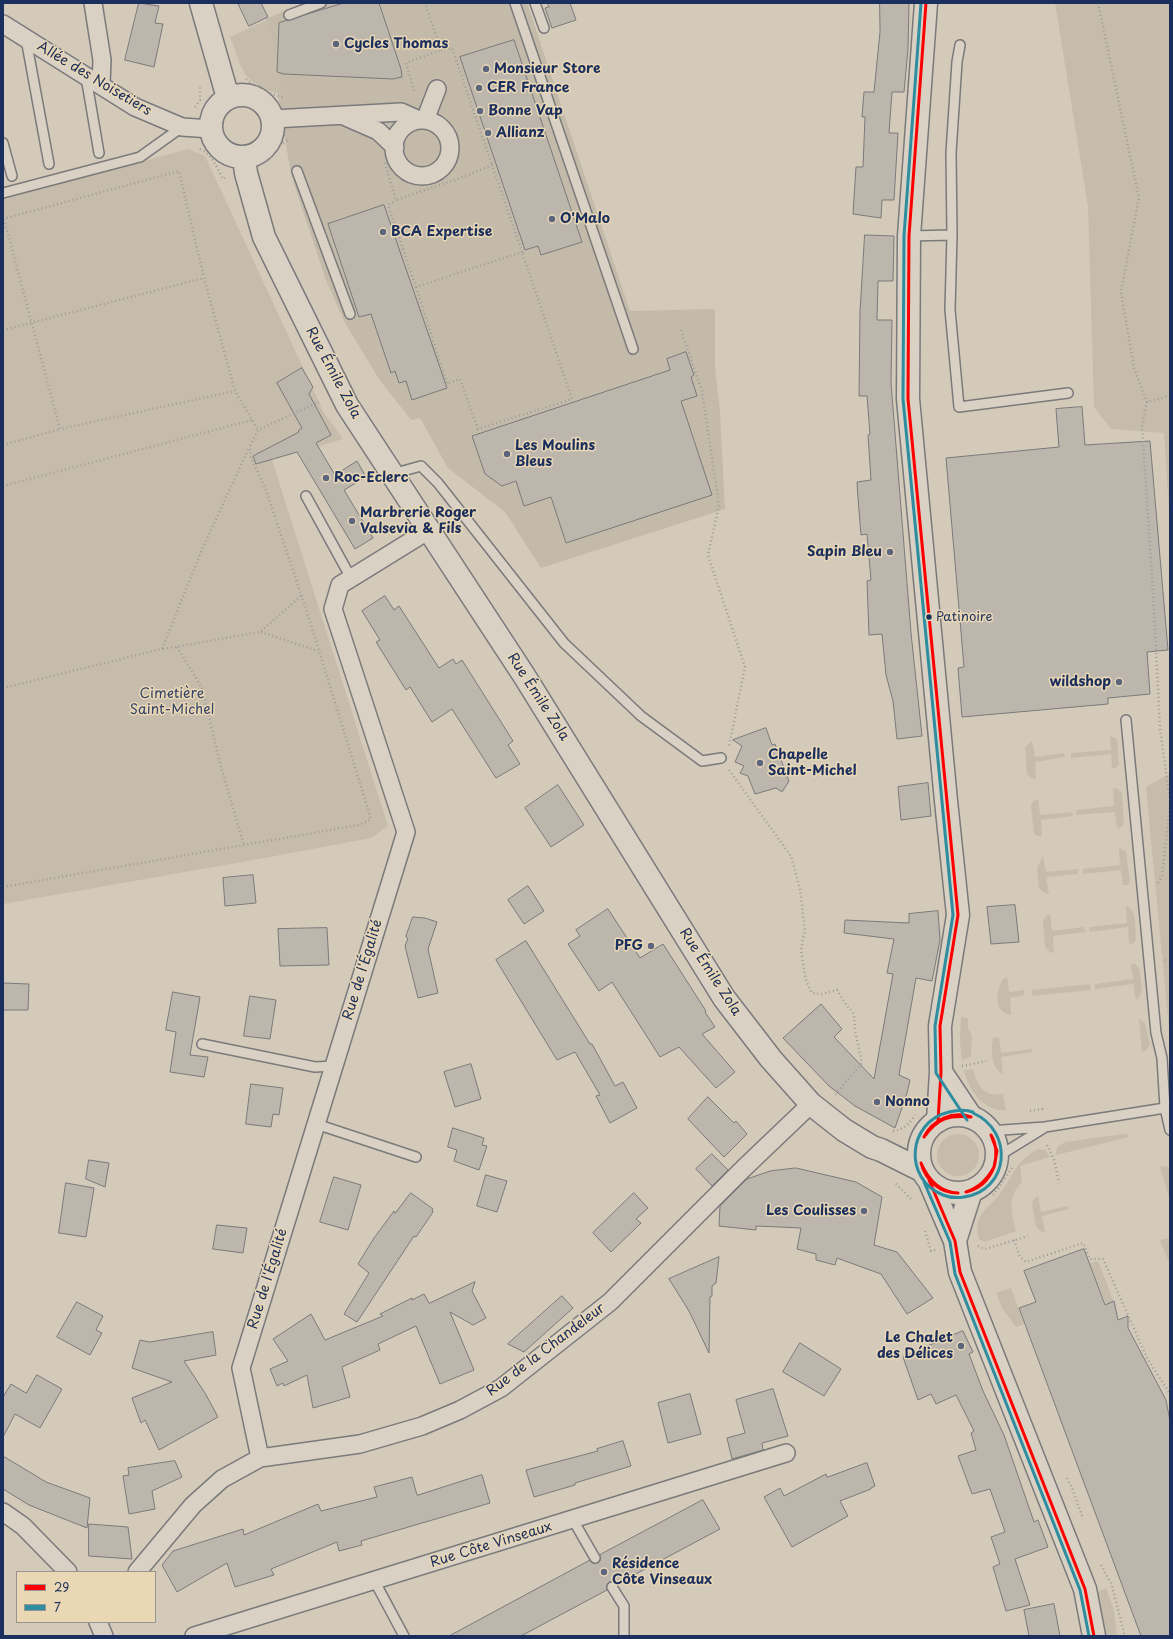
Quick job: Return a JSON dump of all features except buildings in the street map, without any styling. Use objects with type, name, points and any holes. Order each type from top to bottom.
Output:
[{"type":"main road","points":[[201,3],[228,98]]},
{"type":"main road","points":[[926,3],[909,236],[908,399],[958,915],[940,1026],[951,1072],[971,1117]]},
{"type":"main road","points":[[237,95],[247,95],[264,103],[273,119],[273,130],[270,140],[264,149],[254,155],[244,157],[226,153],[218,146],[213,138],[211,119],[215,110],[220,103],[237,95]]},
{"type":"main road","name":"Rue Émile Zola","points":[[244,157],[246,173],[264,237],[346,405],[561,733],[605,807],[724,998],[771,1059],[811,1104],[844,1130],[872,1147],[883,1140],[926,1176]]},
{"type":"main road","points":[[938,1121],[951,1072]]},
{"type":"main road","points":[[962,1245],[926,1176],[920,1160],[920,1148],[923,1137],[930,1128],[938,1121],[960,1114],[971,1117],[981,1123],[989,1131],[1005,1160],[996,1164],[991,1175],[983,1184],[962,1245],[960,1272],[1085,1589],[1094,1636]]},
{"type":"main road","points":[[883,1140],[923,1137]]},
{"type":"main road","points":[[926,1176],[942,1190],[980,1195]]},
{"type":"street","points":[[93,3],[102,60],[93,81]]},
{"type":"street","name":"Allée des Noisetiers","points":[[3,24],[134,107],[182,127],[211,128]]},
{"type":"street","points":[[273,119],[401,112],[422,120],[433,122],[446,132],[450,146],[449,155],[445,164],[439,170],[422,176],[413,174],[400,164],[394,147],[399,132],[405,126],[422,120],[437,89]]},
{"type":"street","points":[[344,116],[378,131],[394,147]]},
{"type":"street","name":"Rue de l'Égalité","points":[[260,1458],[241,1368],[406,832],[333,609],[340,585],[429,530]]},
{"type":"street","name":"Rue de la Chandeleur","points":[[138,1571],[193,1505],[222,1479],[260,1458],[360,1444],[415,1428],[460,1410],[501,1388],[610,1302],[738,1174],[811,1104]]},
{"type":"street","name":"Rue Côte Vinseaux","points":[[194,1636],[786,1453]]},
{"type":"street","points":[[3,1512],[23,1526],[67,1571]]},
{"type":"street","points":[[98,1623],[104,1636]]},
{"type":"lane","points":[[289,15],[321,3]]},
{"type":"lane","points":[[515,3],[632,349]]},
{"type":"lane","points":[[535,3],[544,28]]},
{"type":"lane","points":[[26,38],[49,164]]},
{"type":"lane","points":[[960,45],[957,62],[951,153],[952,234],[950,310],[959,407],[1068,393]]},
{"type":"lane","points":[[93,81],[99,153]]},
{"type":"lane","points":[[3,193],[140,156],[182,127]]},
{"type":"lane","points":[[3,143],[12,176]]},
{"type":"lane","points":[[297,171],[350,314]]},
{"type":"lane","points":[[909,236],[952,234]]},
{"type":"lane","points":[[392,474],[421,466],[438,483],[564,643],[641,716],[702,761],[721,758]]},
{"type":"lane","points":[[306,496],[351,578]]},
{"type":"lane","points":[[1126,720],[1156,1033],[1162,1058],[1165,1108],[1170,1130]]},
{"type":"lane","points":[[202,1044],[315,1067],[334,1066]]},
{"type":"lane","points":[[989,1131],[1045,1127],[1165,1108]]},
{"type":"lane","points":[[316,1124],[416,1157]]},
{"type":"lane","points":[[1005,1160],[1045,1127]]},
{"type":"lane","points":[[573,1520],[595,1558]]},
{"type":"lane","points":[[374,1580],[404,1636]]},
{"type":"lane","points":[[612,1587],[624,1606],[624,1636]]},
{"type":"path","points":[[1098,3],[1140,198],[1121,292],[1134,368],[1147,402],[1142,425],[1160,728],[1170,801]]},
{"type":"path","points":[[396,200],[388,205],[447,384],[460,379],[478,429],[572,399],[452,48],[441,50]]},
{"type":"path","points":[[466,176],[492,165]]},
{"type":"path","points":[[60,428],[4,219],[179,171],[204,278],[235,391],[258,430]]},
{"type":"path","points":[[416,287],[522,252]]},
{"type":"path","points":[[3,330],[204,278]]},
{"type":"path","points":[[681,330],[702,391],[719,505],[708,555],[745,667],[730,746],[721,758],[791,856],[800,889],[805,930],[801,950],[806,981],[812,993],[822,994],[837,990],[854,1014],[855,1031],[862,1063],[837,1092]]},
{"type":"path","points":[[3,445],[60,428],[235,391]]},
{"type":"path","points":[[1147,402],[1168,396],[1170,397]]},
{"type":"path","points":[[162,649],[203,547],[258,430],[319,402]]},
{"type":"path","points":[[3,486],[252,420]]},
{"type":"path","points":[[3,887],[359,824],[371,819],[266,490],[251,458],[250,446]]},
{"type":"path","points":[[260,632],[301,596]]},
{"type":"path","points":[[3,688],[162,649],[260,632],[318,651]]},
{"type":"path","points":[[177,647],[202,688],[221,767],[244,845]]},
{"type":"path","points":[[1144,908],[1162,876],[1170,806]]},
{"type":"path","points":[[951,1072],[960,1066],[986,1061]]},
{"type":"path","points":[[1029,1111],[1042,1109],[1047,1145],[1054,1158],[1059,1183]]},
{"type":"path","points":[[883,1140],[893,1131],[901,1130],[910,1124],[918,1110]]},
{"type":"path","points":[[1041,1147],[1047,1145]]},
{"type":"path","points":[[980,1195],[998,1190],[1005,1160]]},
{"type":"path","points":[[892,1182],[910,1196],[913,1202]]},
{"type":"path","points":[[923,1225],[931,1251],[962,1245],[985,1249],[1028,1236]]},
{"type":"path","points":[[1014,1240],[1020,1257],[1026,1262],[1083,1243],[1090,1259],[1103,1259],[1147,1358],[1170,1394]]},
{"type":"path","points":[[962,1245],[977,1251]]},
{"type":"path","points":[[1063,1472],[1072,1488],[1085,1525]]},
{"type":"path","points":[[1099,1560],[1110,1583],[1125,1636]]},
{"type":"shaded area","points":[[302,3],[527,3],[630,311],[715,309],[715,368],[720,411],[725,509],[541,568],[505,512],[448,468],[420,418],[411,420],[379,379],[345,323],[326,280],[291,175],[266,19]]},
{"type":"green space","points":[[1055,3],[1170,3],[1170,526],[1164,433],[1111,429],[1094,407],[1088,206]]},
{"type":"green space","points":[[269,19],[283,94],[273,92],[262,87],[248,78],[241,67],[230,37]]},
{"type":"green space","name":"Cimetière Saint-Michel","points":[[188,149],[205,156],[324,413],[343,439],[272,460],[388,826],[371,838],[3,904],[3,199]]},
{"type":"green space","points":[[1110,736],[1117,739],[1119,764],[1117,767],[1112,769],[1111,754],[1071,758],[1071,753],[1111,750]]},
{"type":"green space","points":[[1032,741],[1035,757],[1064,753],[1065,757],[1035,762],[1036,779],[1031,778],[1027,774],[1025,747]]},
{"type":"green space","points":[[1170,773],[1170,1040],[1146,787]]},
{"type":"green space","points":[[1113,788],[1118,789],[1122,793],[1124,823],[1121,827],[1117,828],[1115,812],[1076,815],[1076,810],[1114,806]]},
{"type":"green space","points":[[1038,799],[1040,815],[1072,812],[1073,816],[1041,820],[1042,836],[1037,836],[1034,833],[1031,806],[1033,801]]},
{"type":"green space","points":[[1119,847],[1126,852],[1130,881],[1128,885],[1123,885],[1121,870],[1083,874],[1083,869],[1120,865]]},
{"type":"green space","points":[[1043,856],[1046,872],[1078,869],[1078,874],[1046,877],[1049,894],[1043,892],[1039,888],[1037,868]]},
{"type":"green space","points":[[1126,906],[1130,908],[1134,915],[1136,939],[1134,943],[1129,944],[1128,927],[1090,932],[1089,927],[1127,923]]},
{"type":"green space","points":[[1050,914],[1052,931],[1084,927],[1085,932],[1053,936],[1054,953],[1050,952],[1045,947],[1043,921],[1046,916]]},
{"type":"green space","points":[[1131,964],[1135,964],[1139,968],[1141,981],[1141,994],[1136,1000],[1133,984],[1095,989],[1095,984],[1133,979]]},
{"type":"green space","points":[[1007,977],[1009,992],[1024,990],[1024,995],[1010,998],[1011,1015],[1001,1010],[997,1001],[997,995],[1003,979]]},
{"type":"green space","points":[[1090,984],[1091,990],[1032,996],[1032,990]]},
{"type":"green space","points":[[961,1017],[968,1018],[968,1028],[972,1035],[971,1057],[962,1060],[960,1041]]},
{"type":"green space","points":[[1139,1019],[1145,1023],[1150,1044],[1146,1051],[1142,1052]]},
{"type":"green space","points":[[999,1037],[1001,1053],[1032,1049],[1032,1052],[1001,1057],[1003,1074],[996,1068],[992,1053],[993,1038]]},
{"type":"green space","points":[[973,1069],[982,1089],[991,1094],[1003,1094],[1006,1110],[998,1110],[991,1107],[978,1098],[973,1092],[964,1070]]},
{"type":"green space","points":[[958,1134],[973,1140],[979,1155],[973,1170],[958,1176],[943,1170],[937,1155],[943,1140]]},
{"type":"green space","points":[[1128,1134],[1129,1137],[1056,1155],[1057,1147],[1065,1142]]},
{"type":"green space","points":[[1038,1149],[1045,1150],[1050,1157],[1020,1166],[1022,1182],[1014,1193],[1012,1199],[1012,1211],[1016,1231],[985,1242],[979,1239],[978,1223],[980,1217],[998,1197],[1021,1162]]},
{"type":"green space","points":[[1167,1166],[1170,1170],[1170,1200],[1160,1167]]},
{"type":"green space","points":[[1038,1196],[1041,1212],[1068,1206],[1068,1209],[1042,1216],[1045,1232],[1042,1232],[1036,1227],[1032,1204],[1033,1200]]},
{"type":"green space","points":[[1170,1238],[1170,1265],[1160,1240]]},
{"type":"green space","points":[[1098,1261],[1114,1302],[1106,1305],[1090,1263]]},
{"type":"green space","points":[[1011,1288],[1024,1324],[1016,1327],[1002,1308],[996,1293]]},
{"type":"green space","points":[[1106,1588],[1114,1611],[1117,1636],[1106,1636],[1096,1592]]},
{"type":"transit line","name":"7","points":[[921,3],[904,236],[903,399],[953,915],[935,1026],[936,1073],[967,1120]]},
{"type":"transit line","name":"29","points":[[926,3],[909,236],[908,399],[958,915],[940,1026],[941,1072],[938,1121]]},
{"type":"transit line","name":"7","points":[[973,1112],[964,1110],[955,1111],[935,1118],[925,1127],[918,1138],[915,1151],[916,1164],[921,1177],[930,1187],[943,1195],[954,1198],[964,1197],[979,1192],[991,1183],[998,1172],[1001,1159],[1000,1146],[995,1133],[986,1121],[973,1113]]},
{"type":"transit line","name":"29","points":[[924,1137],[932,1126],[944,1118],[957,1115],[971,1117]]},
{"type":"transit line","name":"29","points":[[924,1137],[934,1126],[944,1119],[950,1117],[971,1117]]},
{"type":"transit line","name":"29","points":[[991,1135],[997,1151],[994,1167]]},
{"type":"transit line","name":"29","points":[[991,1135],[996,1151],[994,1167]]},
{"type":"transit line","name":"29","points":[[921,1163],[935,1184],[945,1190],[958,1193]]},
{"type":"transit line","name":"29","points":[[921,1163],[926,1175],[935,1185],[945,1191],[958,1193]]},
{"type":"transit line","name":"29","points":[[966,1192],[975,1188],[982,1182],[994,1167]]},
{"type":"transit line","name":"29","points":[[966,1192],[975,1189],[983,1183],[994,1167]]},
{"type":"transit line","name":"29","points":[[929,1180],[955,1241],[960,1272],[1085,1589],[1094,1636]]},
{"type":"transit line","name":"7","points":[[924,1182],[950,1242],[955,1274],[1080,1590],[1089,1636]]},
{"type":"place","name":"Cycles Thomas","points":[[336,44]]},
{"type":"place","name":"Monsieur Store","points":[[486,69]]},
{"type":"place","name":"CER France","points":[[479,88]]},
{"type":"place","name":"Bonne Vap","points":[[480,111]]},
{"type":"place","name":"Allianz","points":[[488,133]]},
{"type":"place","name":"O'Malo","points":[[552,219]]},
{"type":"place","name":"BCA Expertise","points":[[383,232]]},
{"type":"place","name":"Les Moulins Bleus","points":[[507,454]]},
{"type":"place","name":"Roc-Eclerc","points":[[326,478]]},
{"type":"place","name":"Marbrerie Roger Valsevia & Fils","points":[[352,521]]},
{"type":"place","name":"Sapin Bleu","points":[[890,552]]},
{"type":"place","name":"Patinoire","points":[[929,617]]},
{"type":"place","name":"wildshop","points":[[1119,682]]},
{"type":"place","name":"Chapelle Saint-Michel","points":[[760,763]]},
{"type":"place","name":"PFG","points":[[651,946]]},
{"type":"place","name":"Nonno","points":[[877,1102]]},
{"type":"place","name":"Les Coulisses","points":[[864,1211]]},
{"type":"place","name":"Le Chalet des Délices","points":[[961,1346]]},
{"type":"place","name":"Résidence Côte Vinseaux","points":[[604,1572]]}]
